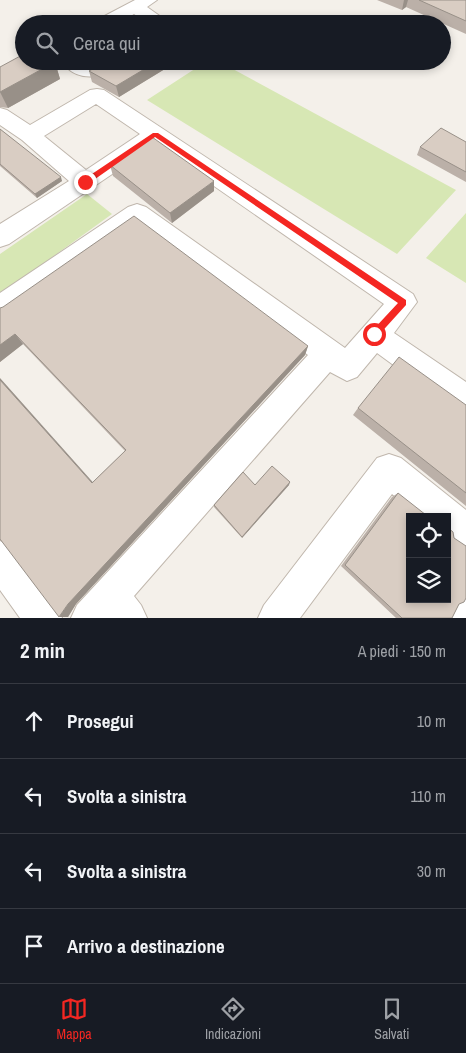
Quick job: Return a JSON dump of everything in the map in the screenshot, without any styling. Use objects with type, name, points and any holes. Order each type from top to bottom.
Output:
[{"type":"lane","points":[[120,15],[141,4],[153,15]]},
{"type":"lane","points":[[0,308],[136,213],[348,367],[403,302],[97,95],[29,135],[27,133]]},
{"type":"lane","points":[[2,118],[27,133],[85,182]]},
{"type":"lane","points":[[0,237],[155,134]]},
{"type":"lane","points":[[374,334],[466,400]]},
{"type":"lane","points":[[109,611],[329,352]]},
{"type":"lane","points":[[276,618],[389,470],[442,513]]},
{"type":"lane","points":[[451,520],[466,532]]},
{"type":"lane","points":[[0,560],[43,618]]},
{"type":"green space","points":[[193,70],[235,70],[456,190],[397,254],[147,100]]},
{"type":"green space","points":[[87,194],[112,214],[0,295],[0,254]]},
{"type":"green space","points":[[466,213],[466,283],[426,258]]},
{"type":"building","points":[[419,0],[466,0],[466,21]]},
{"type":"building","points":[[15,59],[15,70],[40,70],[0,92],[0,67]]},
{"type":"building","points":[[91,70],[143,70],[116,86],[89,71]]},
{"type":"building","points":[[441,128],[466,142],[466,172],[420,147]]},
{"type":"building","points":[[0,129],[61,177],[35,194],[0,164]]},
{"type":"building","points":[[152,137],[214,181],[170,213],[110,165]]},
{"type":"building","points":[[134,216],[308,346],[68,604],[59,617],[0,539],[0,380],[92,483],[126,450],[15,334],[0,345],[0,308]]},
{"type":"building","points":[[399,357],[466,405],[466,493],[358,408]]},
{"type":"building","points":[[272,466],[290,482],[242,537],[214,505],[243,472],[255,485]]},
{"type":"building","points":[[398,493],[423,513],[406,513],[406,603],[451,603],[451,530],[454,538],[466,546],[466,598],[464,602],[459,604],[452,618],[402,618],[345,565]]},
{"type":"route","points":[[85,182],[155,134],[403,302],[374,334]]}]
